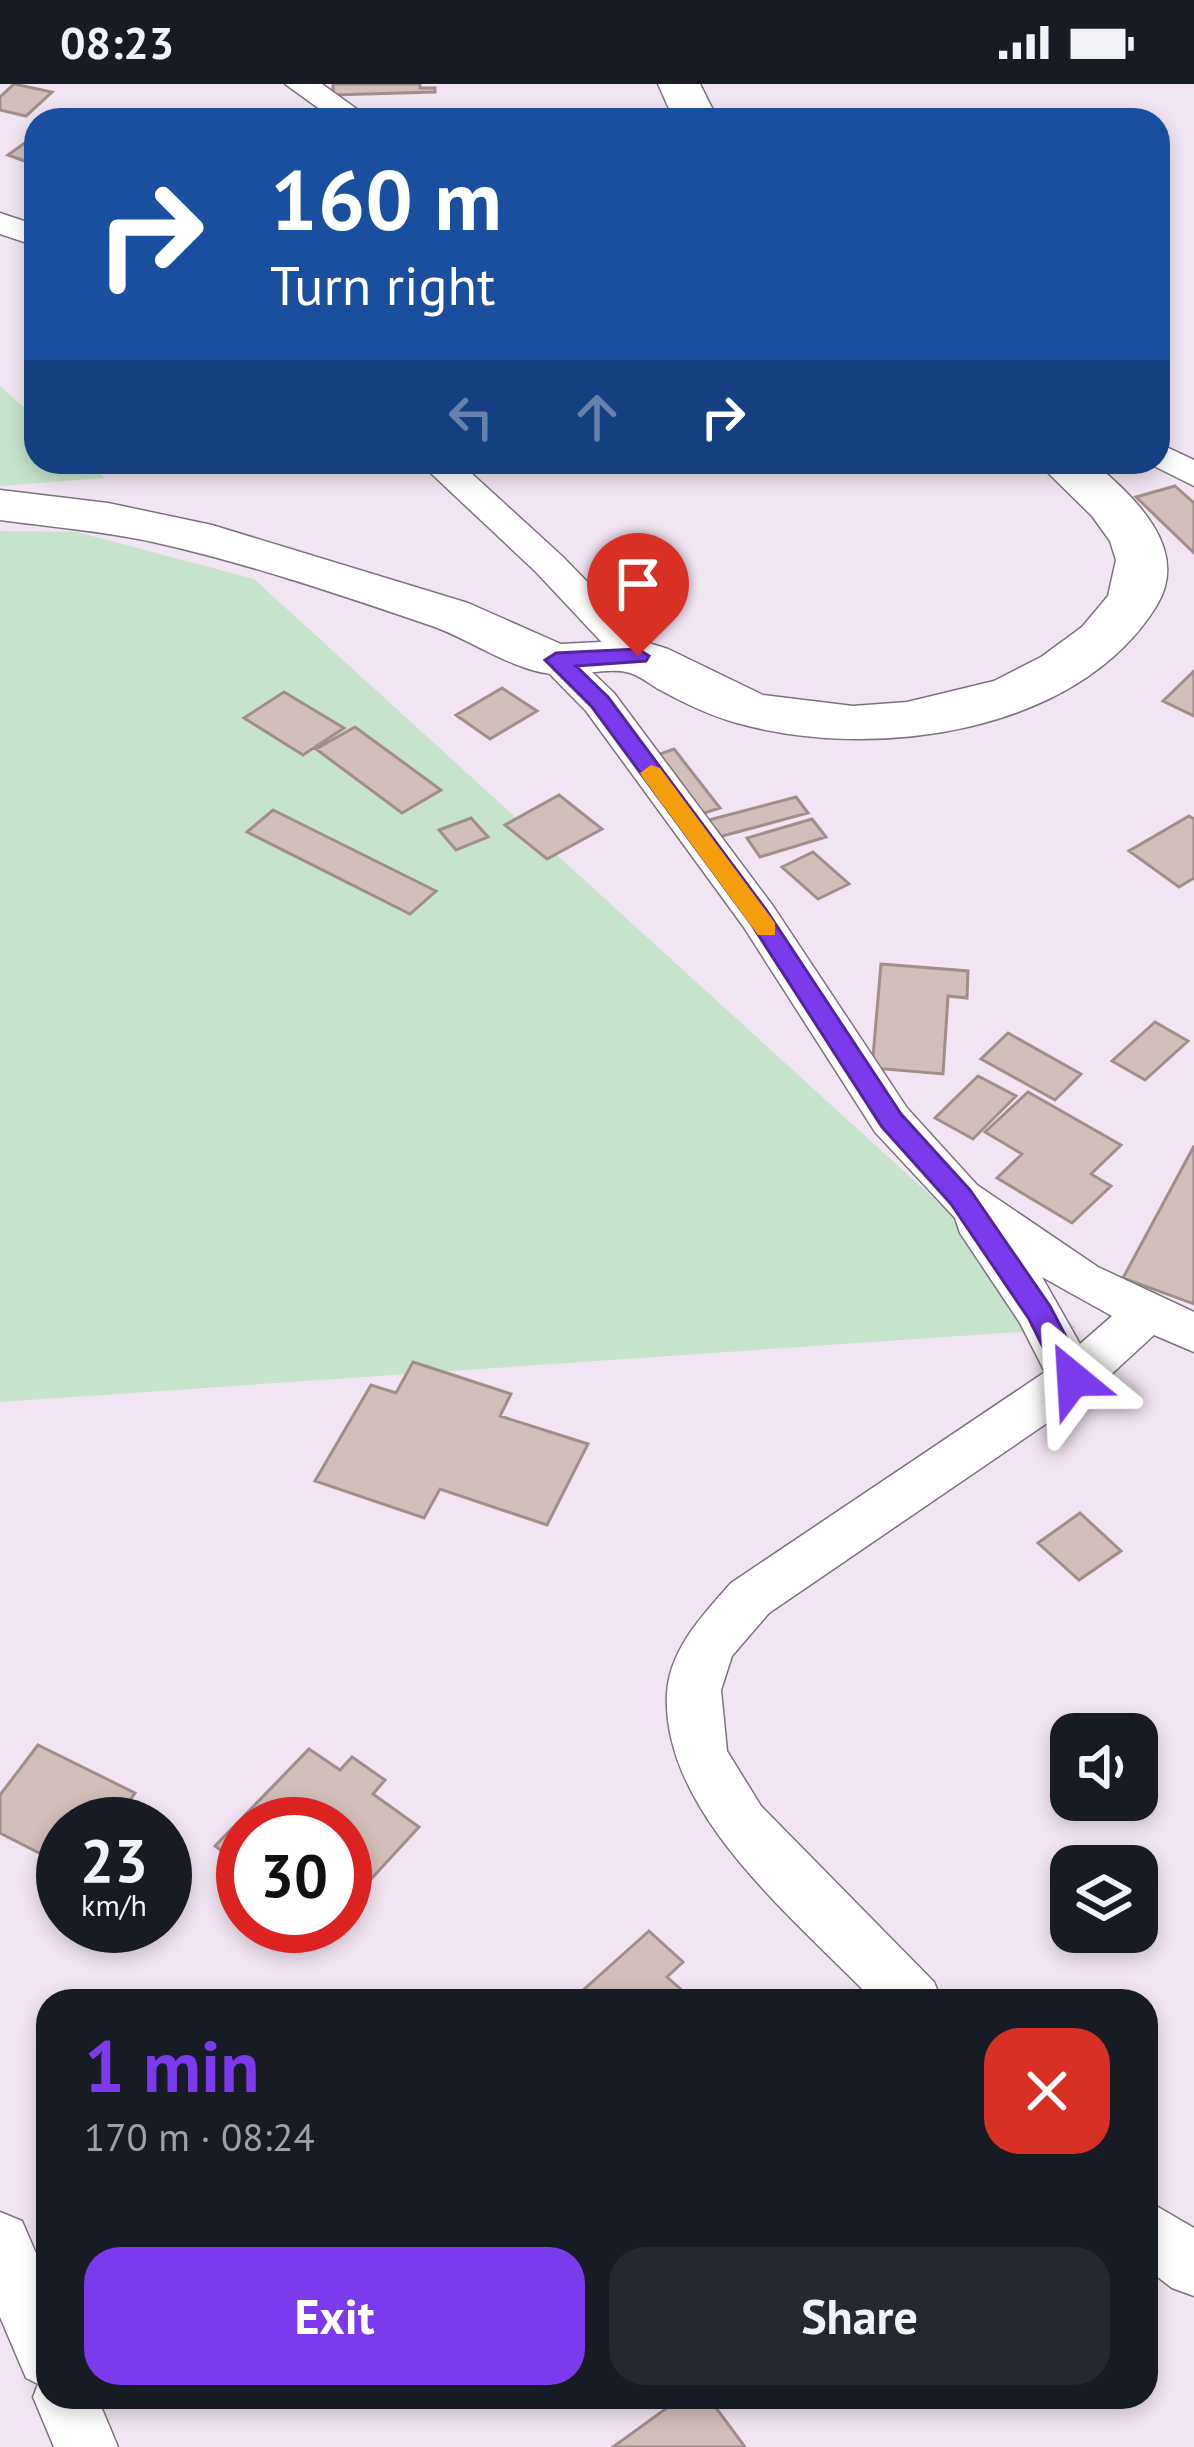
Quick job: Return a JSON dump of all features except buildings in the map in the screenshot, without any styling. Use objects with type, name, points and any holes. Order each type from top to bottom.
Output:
[{"type":"street","points":[[301,84],[338,108]]},
{"type":"street","points":[[449,474],[549,564],[638,656],[712,695],[758,711],[819,722],[903,724],[977,706],[1039,679],[1087,650],[1119,621],[1137,595],[1142,563],[1132,532],[1111,503],[1076,474]]},
{"type":"street","points":[[0,505],[111,519],[221,546],[482,624],[556,660],[600,702],[758,916],[891,1120],[960,1197],[1040,1313],[1073,1379]]},
{"type":"street","points":[[556,660],[638,656]]},
{"type":"street","points":[[960,1197],[1081,1280],[1194,1334]]},
{"type":"street","points":[[901,1989],[741,1823],[700,1755],[694,1690],[709,1645],[750,1598],[1073,1379],[1148,1312]]},
{"type":"street","points":[[1158,2239],[1194,2266]]},
{"type":"street","points":[[0,2242],[36,2328]]},
{"type":"street","points":[[70,2409],[86,2447]]},
{"type":"green space","points":[[0,386],[24,407],[24,474],[100,474],[105,478],[0,486]]},
{"type":"green space","points":[[0,531],[77,532],[254,579],[1076,1328],[0,1402]]},
{"type":"slow traffic","points":[[651,773],[767,929]]},
{"type":"route","points":[[638,656],[556,660],[600,702],[758,916],[891,1120],[960,1197],[1040,1313],[1073,1379]]}]
